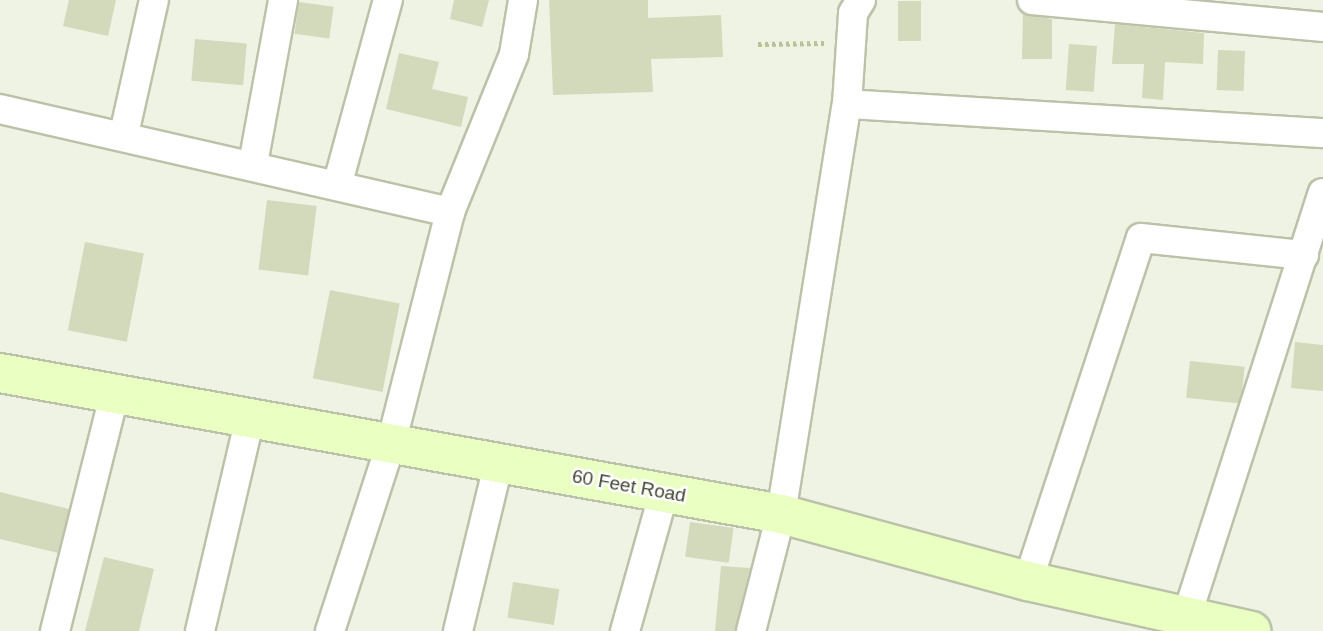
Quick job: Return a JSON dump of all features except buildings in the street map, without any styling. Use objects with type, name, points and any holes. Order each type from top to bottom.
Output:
[{"type":"street","points":[[124,134],[154,0]]},
{"type":"street","points":[[253,164],[283,0]]},
{"type":"street","points":[[337,186],[388,0]]},
{"type":"street","points":[[330,631],[392,440],[450,212],[514,54],[523,0]]},
{"type":"street","points":[[751,631],[781,514],[847,104],[853,13],[861,0]]},
{"type":"street","points":[[1032,0],[1323,27]]},
{"type":"street","points":[[847,104],[1323,134]]},
{"type":"street","points":[[0,109],[124,134],[450,212]]},
{"type":"street","points":[[1186,623],[1323,192]]},
{"type":"street","points":[[1028,581],[1141,238],[1304,255]]},
{"type":"street","name":"60 Feet Road","points":[[0,373],[392,440],[499,463],[781,514],[1186,623],[1251,631]]},
{"type":"street","points":[[55,631],[115,393]]},
{"type":"street","points":[[200,631],[250,417]]},
{"type":"street","points":[[458,631],[499,463]]},
{"type":"street","points":[[625,631],[664,492]]},
{"type":"path","points":[[758,44],[852,42]]}]
